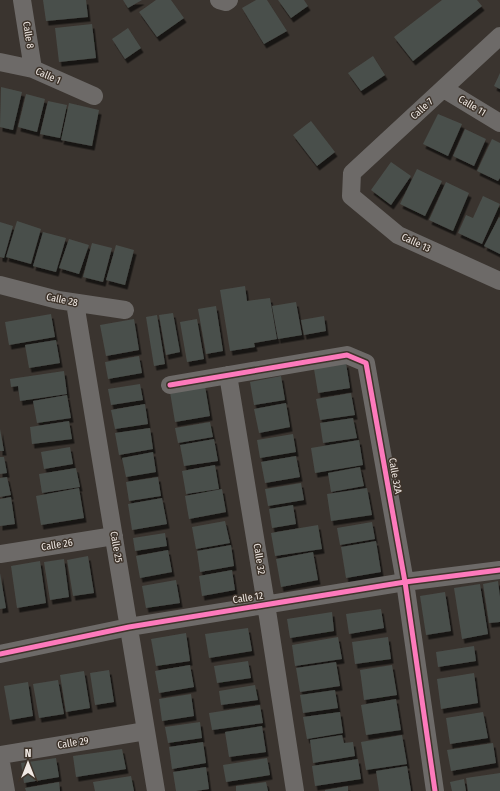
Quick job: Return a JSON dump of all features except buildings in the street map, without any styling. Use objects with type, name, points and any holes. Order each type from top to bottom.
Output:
[{"type":"street","name":"Calle 8","points":[[22,0],[33,69]]},
{"type":"street","points":[[219,0],[226,2],[229,0]]},
{"type":"street","name":"Calle 7","points":[[351,184],[352,173],[500,36]]},
{"type":"street","name":"Calle 1","points":[[0,62],[33,69],[94,96]]},
{"type":"street","name":"Calle 11","points":[[444,89],[500,123]]},
{"type":"street","name":"Calle 13","points":[[351,184],[351,196],[398,235],[500,281]]},
{"type":"street","name":"Calle 28","points":[[0,285],[75,303],[125,310]]},
{"type":"street","name":"Calle 25","points":[[75,303],[156,791]]},
{"type":"street","name":"Calle 32A","points":[[170,385],[347,354],[366,363],[405,582],[435,791]]},
{"type":"street","name":"Calle 32","points":[[228,375],[295,791]]},
{"type":"street","name":"Calle 26","points":[[0,554],[114,536]]},
{"type":"street","name":"Calle 12","points":[[0,654],[129,627],[405,582],[500,570]]},
{"type":"street","name":"Calle 29","points":[[0,756],[146,731]]},
{"type":"street","points":[[0,756],[6,791]]},
{"type":"cycle path","points":[[170,385],[347,355],[366,363],[405,582],[435,791]]},
{"type":"cycle path","points":[[0,654],[129,627],[405,582],[500,570]]}]
